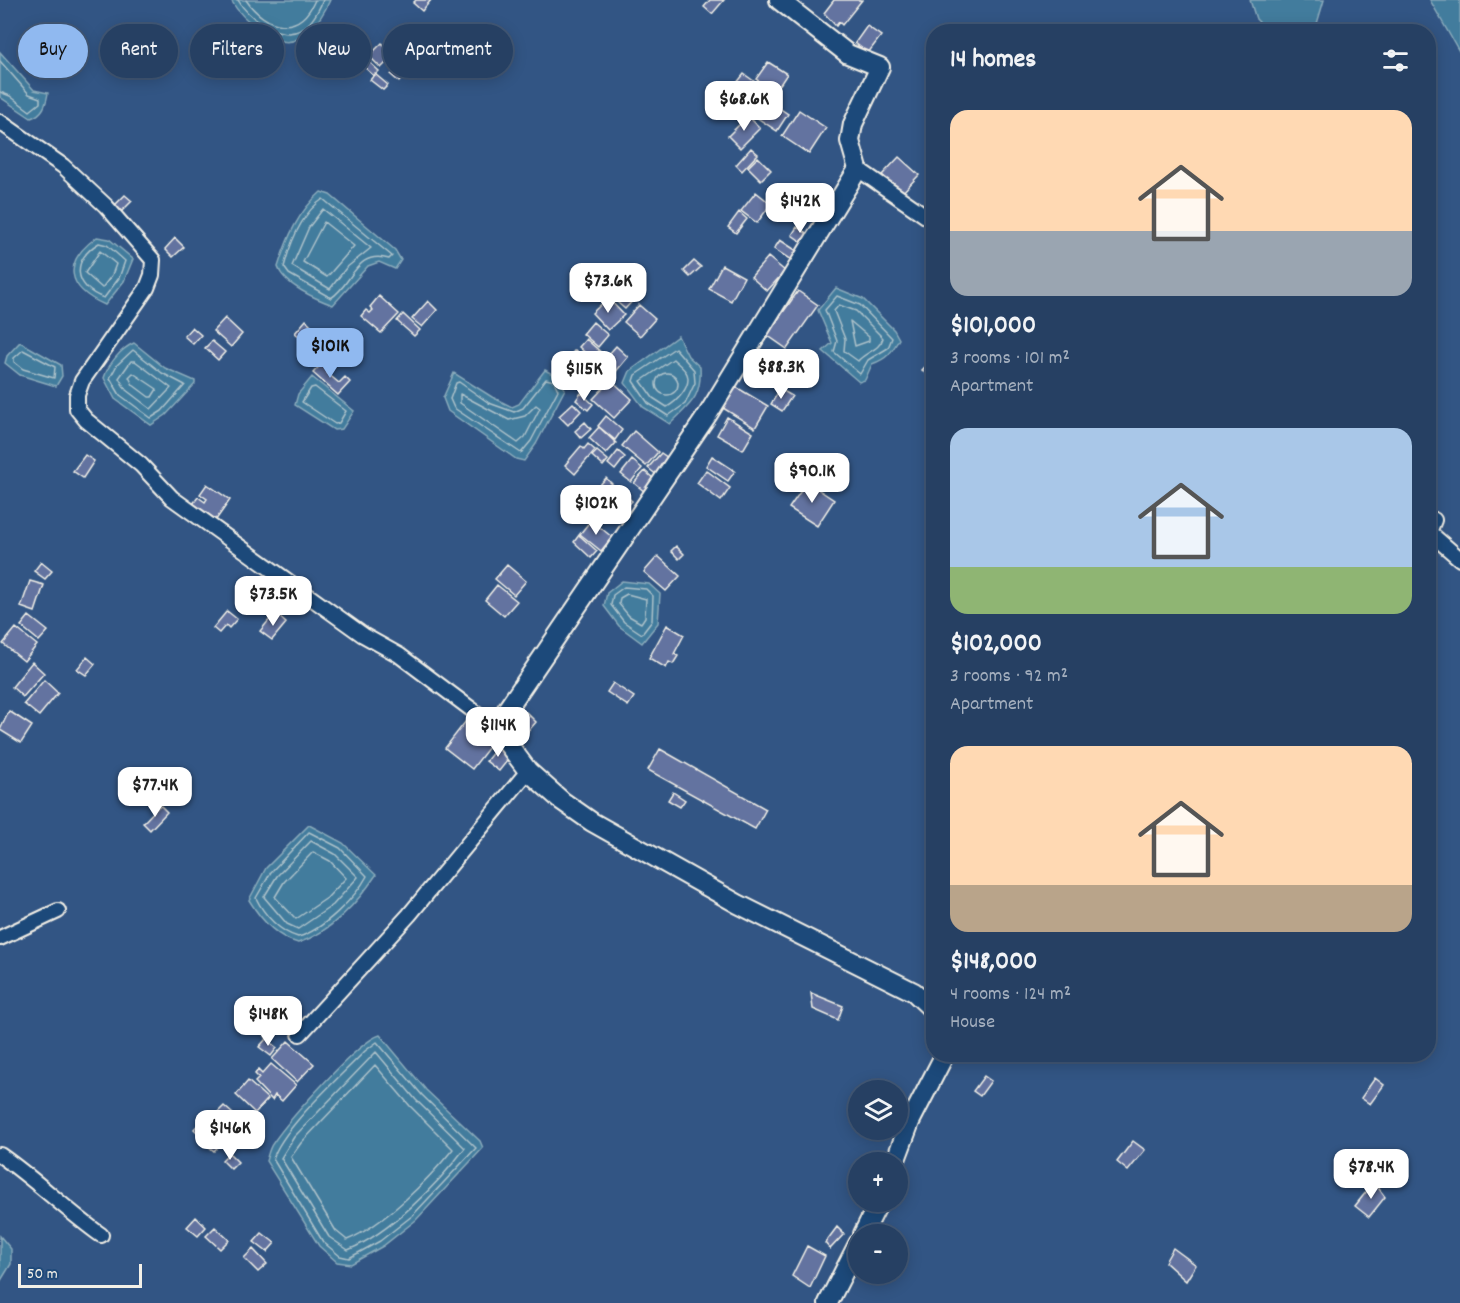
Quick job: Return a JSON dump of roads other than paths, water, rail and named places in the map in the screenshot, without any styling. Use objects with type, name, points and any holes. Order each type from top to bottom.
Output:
[{"type":"street","points":[[779,0],[848,54],[880,67],[853,124],[850,141],[858,169],[926,216]]},
{"type":"street","points":[[0,122],[63,166],[106,206],[153,260],[152,275],[147,288],[82,381],[77,394],[77,409],[86,420],[141,465],[172,498],[363,635],[399,655],[495,727],[528,771],[562,801],[592,822],[738,904],[914,992],[926,1003]]},
{"type":"street","points":[[495,727],[708,414],[858,169]]},
{"type":"street","points":[[1436,538],[1460,559]]},
{"type":"street","points":[[300,1034],[409,915],[528,771]]},
{"type":"street","points":[[0,938],[58,911]]},
{"type":"street","points":[[899,1152],[910,1122],[941,1062]]},
{"type":"street","points":[[0,1155],[50,1192],[70,1213],[101,1235]]},
{"type":"street","points":[[828,1303],[848,1264]]},
{"type":"water","points":[[231,0],[330,0],[315,24],[296,24],[296,40],[287,42],[284,41],[284,24],[252,24]]},
{"type":"water","points":[[1250,0],[1324,0],[1317,24],[1261,24],[1256,19]]},
{"type":"water","points":[[1430,0],[1460,0],[1460,53]]},
{"type":"water","points":[[0,52],[18,72],[18,78],[23,78],[34,90],[48,93],[43,108],[31,118],[0,97]]},
{"type":"water","points":[[321,192],[330,195],[395,250],[401,260],[395,269],[379,262],[368,266],[333,305],[294,285],[281,274],[278,267],[294,226]]},
{"type":"water","points":[[97,237],[109,239],[133,259],[124,281],[105,305],[82,291],[73,274],[78,256]]},
{"type":"water","points":[[836,288],[863,299],[894,330],[899,339],[882,360],[872,364],[865,380],[859,382],[823,351],[832,343],[818,310]]},
{"type":"water","points":[[678,336],[688,356],[700,367],[700,378],[693,400],[670,424],[643,407],[625,383],[630,371]]},
{"type":"water","points":[[20,342],[61,365],[62,376],[56,386],[20,375],[5,363],[7,356]]},
{"type":"water","points":[[134,343],[165,368],[195,381],[195,384],[166,415],[151,425],[115,399],[104,378],[115,358]]},
{"type":"water","points":[[545,370],[558,377],[565,389],[536,444],[524,461],[516,459],[448,411],[443,398],[454,373],[512,407],[519,404]]},
{"type":"water","points":[[312,377],[354,411],[342,429],[334,430],[295,405],[298,394]]},
{"type":"water","points":[[622,581],[649,584],[660,594],[658,623],[642,643],[619,626],[604,606],[607,593]]},
{"type":"water","points":[[309,825],[343,843],[376,875],[361,896],[332,924],[298,943],[283,937],[270,927],[249,900],[266,868]]},
{"type":"water","points":[[380,1035],[426,1090],[480,1141],[483,1148],[416,1220],[383,1246],[351,1264],[337,1262],[319,1246],[266,1161],[272,1145],[281,1132],[308,1101],[356,1051]]},
{"type":"water","points":[[0,1236],[11,1249],[11,1264],[0,1282]]}]
